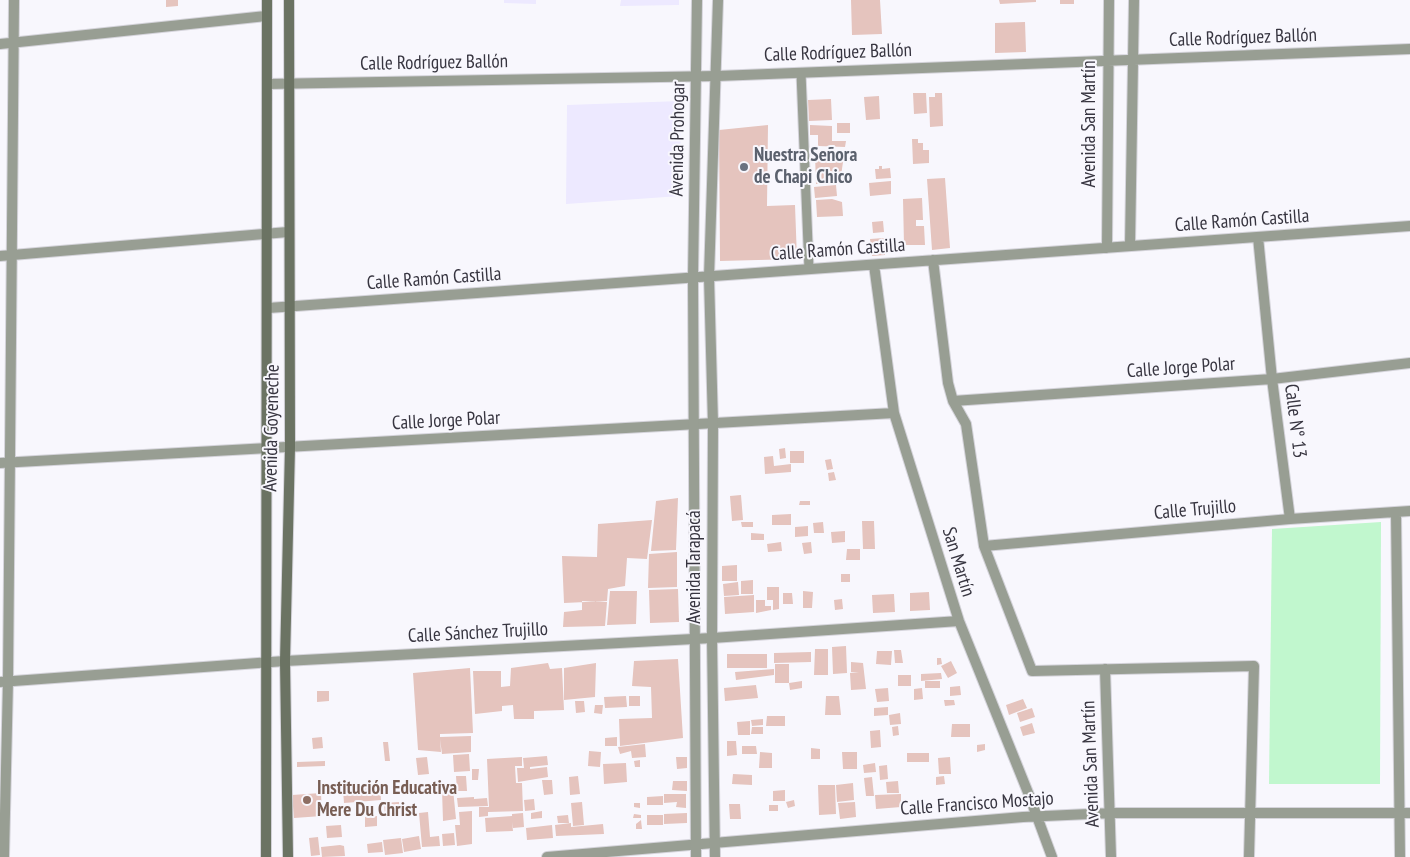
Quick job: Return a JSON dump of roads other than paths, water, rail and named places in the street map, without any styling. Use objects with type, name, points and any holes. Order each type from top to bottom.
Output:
[{"type":"main road","name":"Avenida Goyeneche","points":[[266,857],[267,0]]},
{"type":"main road","name":"Avenida Goyeneche","points":[[288,857],[285,661],[290,447],[288,232],[289,0]]},
{"type":"street","points":[[4,857],[5,255],[14,0]]},
{"type":"street","name":"Avenida Prohogar","points":[[693,278],[697,0]]},
{"type":"street","name":"Avenida Prohogar","points":[[709,277],[718,0]]},
{"type":"street","name":"Avenida San Martín","points":[[1107,248],[1109,0]]},
{"type":"street","points":[[1130,246],[1134,0]]},
{"type":"street","points":[[0,44],[266,16]]},
{"type":"street","name":"Calle Rodríguez Ballón","points":[[267,84],[717,76],[1410,49]]},
{"type":"street","name":"Calle Ramón Castilla","points":[[268,308],[1410,226]]},
{"type":"street","points":[[5,255],[288,232]]},
{"type":"street","name":"Calle N° 13","points":[[1258,238],[1272,379],[1290,519]]},
{"type":"street","points":[[933,260],[948,383],[953,401],[966,424],[984,546],[1032,671],[1254,666],[1249,857]]},
{"type":"street","name":"San Martín","points":[[874,265],[894,413],[959,621],[1038,816],[1052,857]]},
{"type":"street","name":"Avenida Tarapacá","points":[[709,277],[713,424],[712,638],[715,857]]},
{"type":"street","name":"Avenida Tarapacá","points":[[693,278],[696,857]]},
{"type":"street","name":"Calle Jorge Polar","points":[[953,401],[1272,379],[1410,362]]},
{"type":"street","name":"Calle Jorge Polar","points":[[4,463],[894,413]]},
{"type":"street","name":"Calle Trujillo","points":[[984,546],[1290,519],[1410,511]]},
{"type":"street","points":[[1396,512],[1400,857]]},
{"type":"street","name":"Calle Sánchez Trujillo","points":[[4,681],[266,662],[712,638],[959,621]]},
{"type":"street","name":"Avenida San Martín","points":[[1105,669],[1111,857]]},
{"type":"street","name":"Calle Francisco Mostajo","points":[[547,857],[1038,816],[1111,813],[1410,813]]},
{"type":"lane","points":[[801,73],[808,269]]},
{"type":"place","name":"Nuestra Señora de Chapi Chico","points":[[744,167]]},
{"type":"place","name":"Institución Educativa Mere Du Christ","points":[[307,800]]}]
